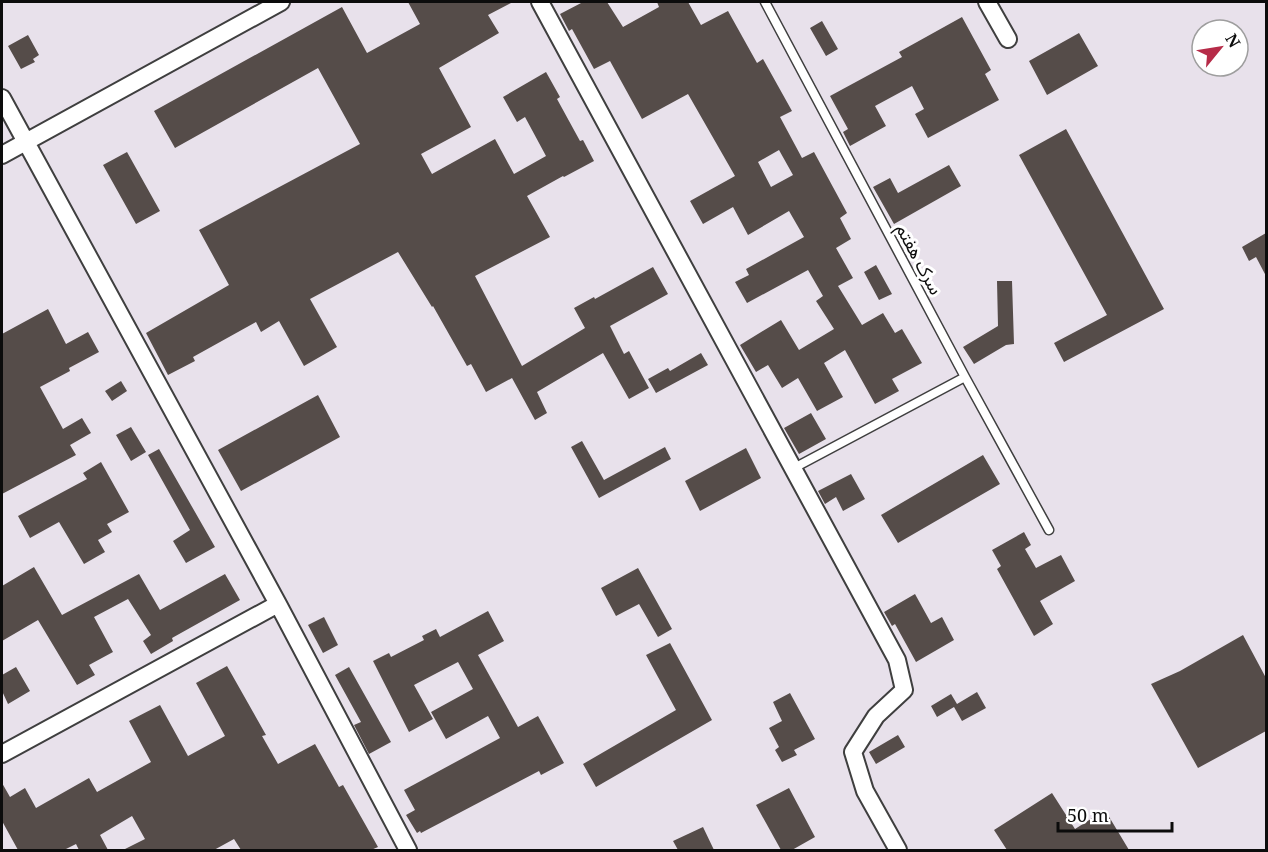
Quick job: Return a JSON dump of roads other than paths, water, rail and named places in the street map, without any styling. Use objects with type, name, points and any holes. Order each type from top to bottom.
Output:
[{"type":"street","points":[[2,155],[281,2]]},
{"type":"street","points":[[540,2],[897,660],[904,690],[876,716],[853,752],[865,791],[897,850]]},
{"type":"street","points":[[987,2],[1008,39]]},
{"type":"street","points":[[2,98],[278,604],[408,850]]},
{"type":"street","points":[[2,754],[278,604]]},
{"type":"lane","name":"سرک هفتم","points":[[765,2],[964,377],[1049,530]]},
{"type":"lane","points":[[794,468],[964,377]]}]
